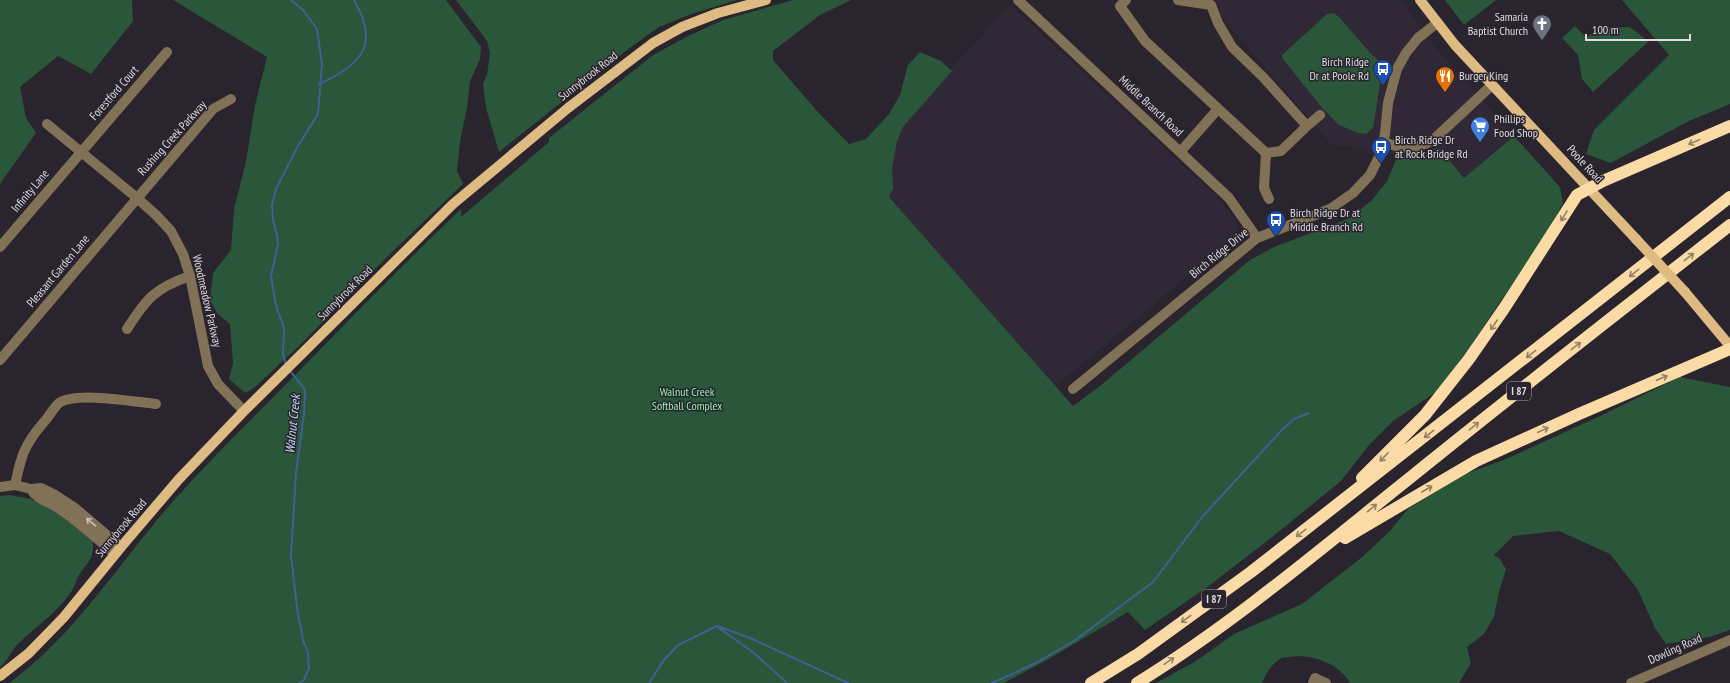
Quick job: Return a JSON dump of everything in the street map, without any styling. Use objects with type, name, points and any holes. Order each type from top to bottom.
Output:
[{"type":"highway","points":[[1332,509],[1442,395],[1469,360],[1505,307],[1577,194],[1730,126]]},
{"type":"highway","name":"I 87","points":[[1091,683],[1150,645],[1251,572],[1730,197]]},
{"type":"highway","name":"I 87","points":[[1137,683],[1191,647],[1309,558],[1490,413],[1730,225]]},
{"type":"highway","points":[[1309,558],[1476,461],[1730,348]]},
{"type":"main road","name":"Sunnybrook Road","points":[[0,676],[29,653],[64,618],[179,479],[244,411],[453,204],[568,108],[653,43],[682,27],[718,13],[766,0]]},
{"type":"main road","name":"Poole Road","points":[[1420,0],[1437,23],[1492,85],[1685,292],[1730,348]]},
{"type":"street","name":"Middle Branch Road","points":[[1018,0],[1230,198],[1256,238]]},
{"type":"street","points":[[1126,0],[1120,6],[1145,41],[1266,153]]},
{"type":"street","points":[[1178,0],[1211,5],[1218,24],[1232,47],[1263,77],[1307,126]]},
{"type":"street","name":"Birch Ridge Drive","points":[[1073,389],[1256,238],[1330,209],[1354,193],[1370,176],[1380,156],[1388,103],[1397,69],[1406,53],[1418,38],[1437,23]]},
{"type":"street","name":"Forestford Court","points":[[81,152],[166,52]]},
{"type":"street","points":[[1383,142],[1405,148],[1422,146],[1433,140],[1492,85]]},
{"type":"street","name":"Rushing Creek Parkway","points":[[137,198],[213,109],[231,99]]},
{"type":"street","points":[[1181,151],[1218,109]]},
{"type":"street","points":[[1266,153],[1281,150],[1320,114]]},
{"type":"street","name":"Woodmeadow Parkway","points":[[47,124],[137,198],[156,215],[171,232],[183,254],[190,276],[208,366],[218,384],[244,411]]},
{"type":"street","name":"Infinity Lane","points":[[0,247],[81,152]]},
{"type":"street","points":[[1266,153],[1264,188],[1269,199]]},
{"type":"street","name":"Pleasant Garden Lane","points":[[0,360],[137,198]]},
{"type":"street","points":[[127,329],[140,308],[156,292],[178,280],[190,276]]},
{"type":"street","points":[[15,485],[20,459],[24,448],[32,436],[60,403],[83,397],[156,404]]},
{"type":"street","points":[[0,487],[15,485],[31,489],[41,488],[118,551]]},
{"type":"street","name":"Dowling Road","points":[[1631,683],[1730,640]]},
{"type":"street","points":[[1313,683],[1316,678],[1326,683]]},
{"type":"shaded area","points":[[1190,0],[1403,0],[1412,16],[1435,47],[1514,136],[1464,178],[1439,149],[1418,156],[1408,156],[1331,144],[1209,2]]},
{"type":"shaded area","points":[[1010,5],[1215,195],[1230,213],[1238,229],[1236,236],[1055,386],[861,166]]},
{"type":"green space","points":[[0,0],[132,0],[133,21],[91,74],[58,56],[20,87],[26,118],[36,133],[0,184]]},
{"type":"green space","points":[[173,0],[446,0],[481,47],[480,59],[470,81],[467,108],[460,142],[457,171],[463,184],[386,258],[298,347],[254,388],[245,393],[229,379],[233,363],[230,324],[217,313],[210,300],[213,273],[231,250],[234,209],[246,162],[255,105],[267,57]]},
{"type":"green space","points":[[456,0],[737,0],[694,13],[659,27],[627,50],[499,152],[486,108],[483,84],[487,75],[490,53],[487,41]]},
{"type":"green space","name":"Walnut Creek Softball Complex","points":[[793,0],[851,0],[820,15],[773,51],[773,60],[817,111],[849,144],[866,139],[889,114],[900,95],[908,65],[920,52],[941,61],[952,71],[903,127],[897,141],[892,168],[893,189],[889,197],[1073,406],[1100,386],[1250,260],[1274,247],[1350,218],[1372,200],[1387,181],[1398,155],[1418,156],[1440,149],[1464,178],[1514,136],[1560,187],[1563,203],[1550,229],[1466,352],[1436,392],[1393,421],[1369,445],[1341,481],[1206,588],[1145,630],[1128,612],[1047,660],[1004,683],[9,683],[33,664],[77,619],[156,521],[207,465],[420,248],[461,209],[461,217],[549,142],[549,138],[653,55],[688,36],[723,20]]},
{"type":"green space","points":[[1445,0],[1496,0],[1464,25]]},
{"type":"green space","points":[[1622,0],[1730,0],[1730,104],[1687,122],[1611,163],[1586,154],[1594,130],[1669,55]]},
{"type":"green space","points":[[1334,13],[1373,56],[1382,63],[1383,66],[1373,128],[1366,134],[1358,133],[1339,125],[1323,109],[1283,59],[1282,55],[1327,14]]},
{"type":"green space","points":[[1575,26],[1586,37],[1603,28],[1629,27],[1648,42],[1593,92],[1582,79],[1578,55],[1562,38]]},
{"type":"green space","points":[[1680,377],[1730,387],[1730,630],[1709,637],[1666,644],[1655,628],[1638,590],[1610,554],[1559,531],[1513,536],[1494,555],[1500,559],[1506,569],[1499,592],[1494,617],[1484,634],[1467,647],[1471,663],[1459,683],[1350,683],[1339,670],[1332,665],[1315,658],[1297,656],[1283,657],[1277,661],[1269,670],[1262,683],[1156,683],[1196,661],[1234,634],[1302,604],[1361,558],[1389,532],[1408,509],[1450,482],[1465,474],[1506,459]]},
{"type":"green space","points":[[10,495],[31,499],[47,506],[93,540],[93,552],[90,560],[79,575],[66,599],[16,646],[0,667],[0,496]]},
{"type":"waterway","name":"Walnut Creek","points":[[286,365],[283,354],[284,328],[276,306],[271,276],[278,244],[273,220],[272,205],[276,189],[298,146],[318,114],[322,64],[317,29],[303,10],[291,0]]},
{"type":"waterway","points":[[319,84],[346,69],[356,61],[362,51],[366,41],[366,29],[362,15],[354,0]]},
{"type":"waterway","name":"Walnut Creek","points":[[290,371],[304,388],[305,393],[304,414],[296,473],[291,555],[297,608],[303,640],[308,653],[309,668],[304,680],[299,683]]},
{"type":"waterway","points":[[992,683],[1034,664],[1074,641],[1153,582],[1203,516],[1281,431],[1294,419],[1309,413]]},
{"type":"waterway","points":[[649,683],[664,660],[678,645],[717,626],[750,638],[848,683]]},
{"type":"waterway","points":[[719,628],[754,653],[787,683]]},
{"type":"place","name":"Samaria Baptist Church","points":[[1542,41]]},
{"type":"place","name":"Birch Ridge Dr at Poole Rd","points":[[1383,86]]},
{"type":"place","name":"Burger King","points":[[1445,93]]},
{"type":"place","name":"Phillips Food Shop","points":[[1480,143]]},
{"type":"place","name":"Birch Ridge Dr at Rock Bridge Rd","points":[[1381,164]]},
{"type":"place","name":"Birch Ridge Dr at Middle Branch Rd","points":[[1276,237]]}]
